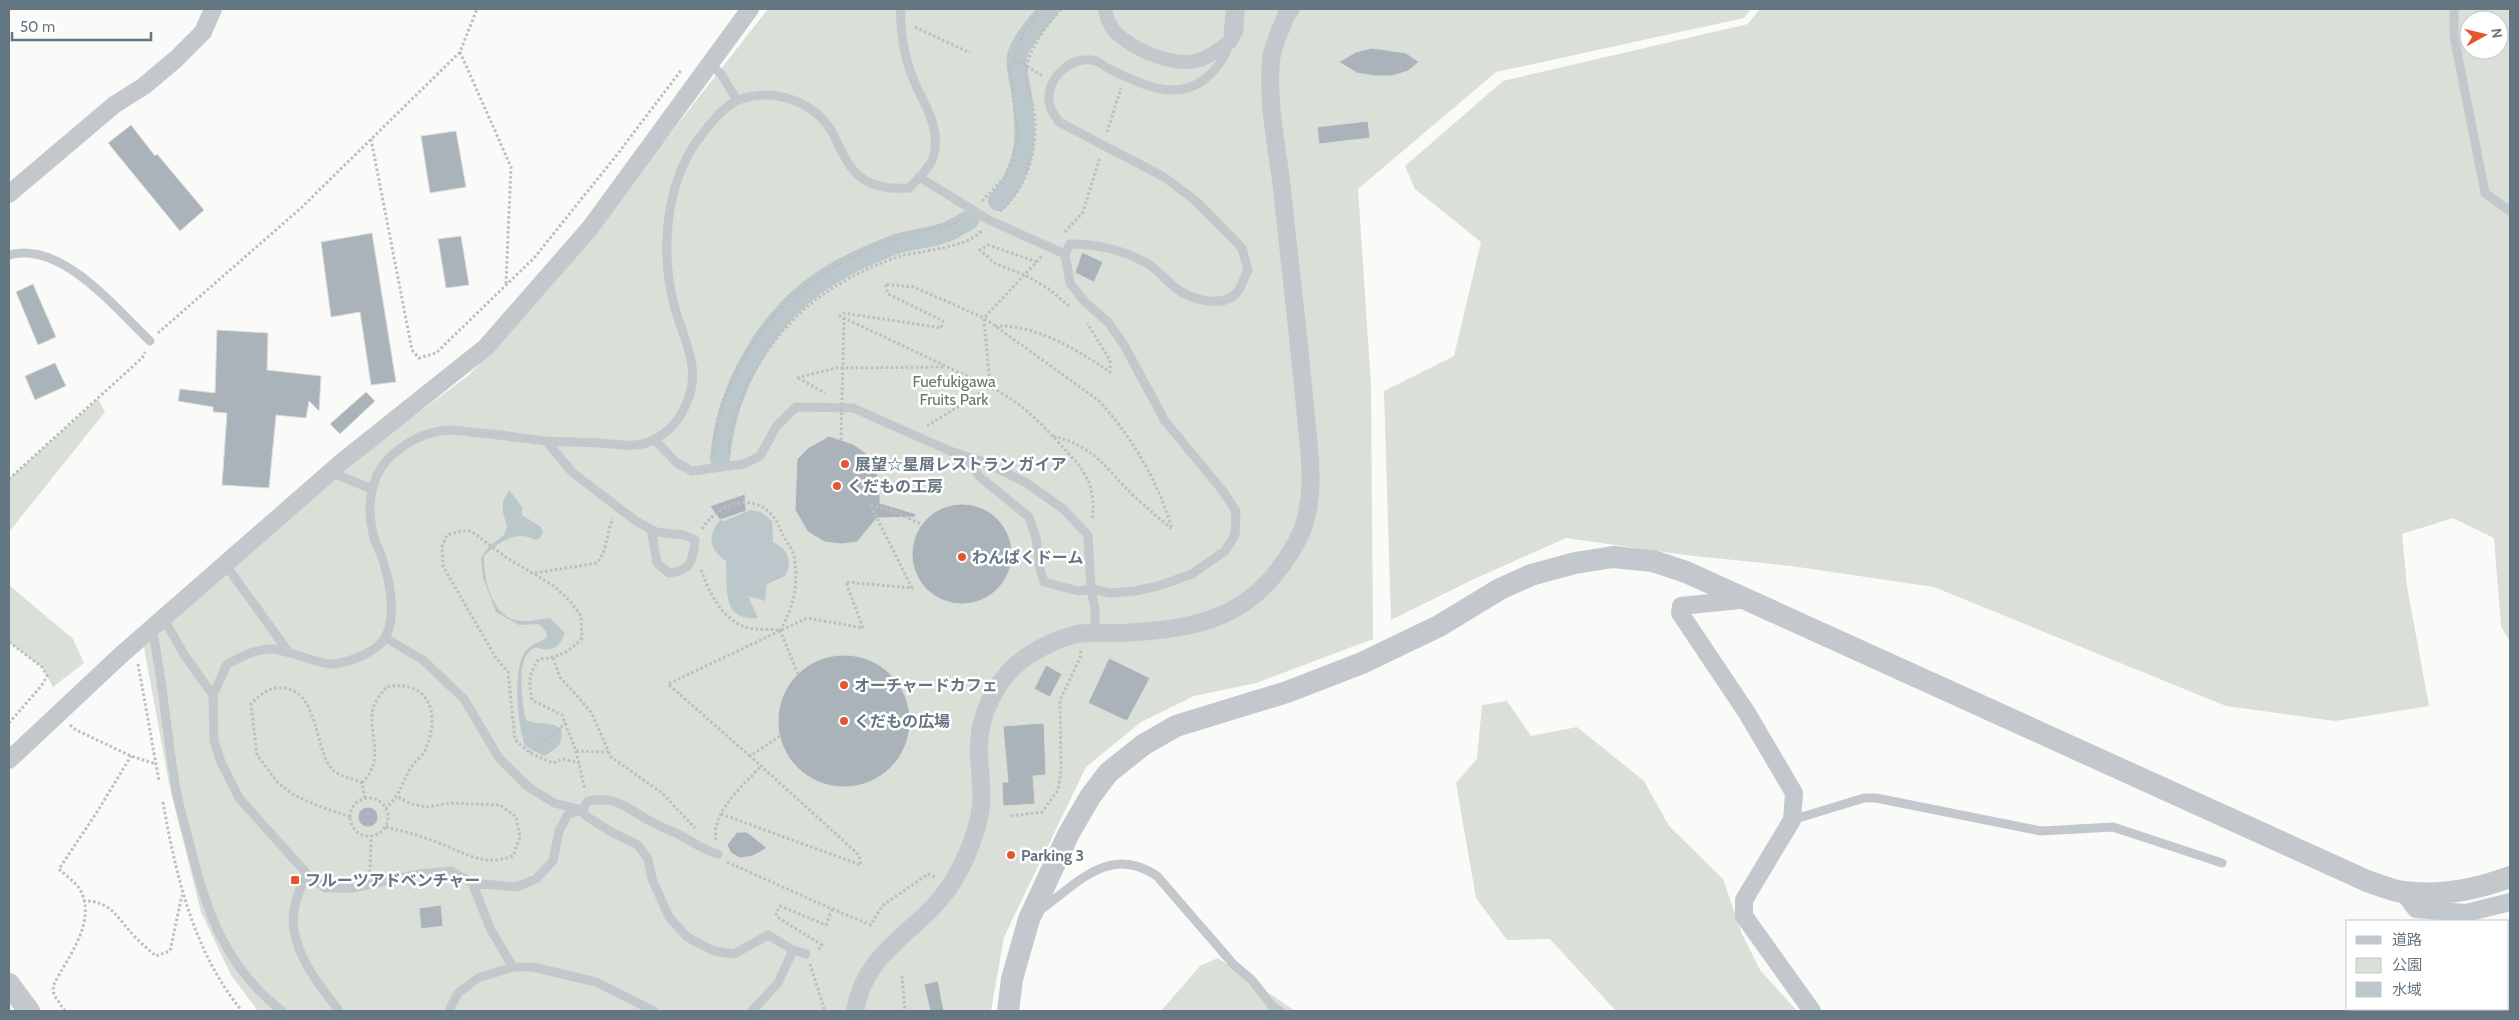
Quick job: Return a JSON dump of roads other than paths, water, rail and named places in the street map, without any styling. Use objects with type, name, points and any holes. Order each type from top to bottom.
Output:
[{"type":"street","points":[[9,194],[114,105],[144,86],[176,59],[204,32],[213,9]]},
{"type":"street","points":[[9,760],[158,623],[330,472],[486,347],[590,228],[750,9]]},
{"type":"street","points":[[1105,9],[1107,21],[1115,32],[1132,45],[1162,58],[1186,63],[1204,58],[1230,41],[1233,9]]},
{"type":"street","points":[[855,1011],[857,1000],[874,963],[892,942],[925,916],[952,883],[974,835],[981,806],[978,740],[988,705],[1000,683],[1016,664],[1041,648],[1089,634],[1180,627],[1225,616],[1258,594],[1279,572],[1298,539],[1310,501],[1308,445],[1272,98],[1272,54],[1290,9]]},
{"type":"street","points":[[1008,1011],[1012,979],[1029,919],[1069,833],[1108,773],[1143,745],[1176,726],[1287,692],[1362,663],[1439,626],[1500,589],[1531,575],[1575,562],[1613,557],[1653,561],[1686,572],[1749,599],[2350,874],[2403,892],[2438,893],[2482,887],[2510,877]]},
{"type":"street","points":[[1749,599],[1681,606],[1680,613],[1747,713],[1794,793],[1792,820],[1744,900],[1743,908],[1744,916],[1812,1011]]},
{"type":"street","points":[[2403,892],[2416,909],[2466,913],[2510,902]]},
{"type":"street","points":[[9,984],[29,1011]]},
{"type":"lane","points":[[718,854],[706,851],[682,836],[648,820],[622,803],[603,798],[588,801],[582,810],[568,814],[559,831],[553,861],[536,879],[516,887],[472,883],[452,871],[419,874],[353,888],[325,888],[308,875],[239,798],[214,741],[213,695],[227,664],[253,652],[272,649],[332,664],[361,656],[376,648],[386,638],[391,619],[390,593],[384,563],[374,538],[370,496],[384,463],[409,441],[440,430],[507,435],[546,441],[625,445],[647,443],[665,434],[679,418],[689,396],[694,366],[675,307],[668,266],[667,244],[674,192],[681,170],[693,147],[707,128],[737,100],[752,96],[772,95],[791,98],[811,109],[830,129],[858,177],[875,185],[893,189],[909,188],[932,160],[936,143],[934,123],[913,80],[906,58],[901,9]]},
{"type":"lane","points":[[965,456],[980,477],[1030,518],[1036,538],[1040,569],[1044,582],[1078,590],[1091,589],[1110,593],[1135,591],[1158,586],[1192,574],[1225,551],[1236,535],[1236,511],[1222,490],[1165,421],[1128,352],[1108,322],[1085,302],[1070,283],[1065,254],[1070,244],[1125,253],[1161,273],[1177,289],[1193,298],[1206,301],[1222,300],[1237,292],[1248,270],[1242,248],[1196,201],[1164,176],[1059,122],[1050,106],[1050,94],[1060,70],[1082,60],[1096,62],[1158,89],[1183,90],[1195,86],[1217,68],[1225,56],[1239,31],[1240,9]]},
{"type":"lane","points":[[2454,9],[2454,36],[2485,193],[2510,211]]},
{"type":"lane","points":[[1225,56],[1230,41]]},
{"type":"lane","points":[[710,64],[721,74],[737,100]]},
{"type":"lane","points":[[919,178],[989,220],[1065,254]]},
{"type":"lane","points":[[9,255],[28,252],[44,254],[64,263],[150,341]]},
{"type":"lane","points":[[654,439],[677,463],[692,471],[744,464],[760,456],[776,427],[796,407],[853,408],[965,456],[984,462],[1025,482],[1062,508],[1088,535],[1091,589],[1095,609],[1089,634]]},
{"type":"lane","points":[[546,441],[573,473],[636,521],[656,532],[684,535],[695,540],[694,552],[689,565],[682,572],[669,573],[657,564],[650,529]]},
{"type":"lane","points":[[330,472],[372,489]]},
{"type":"lane","points":[[225,564],[288,653]]},
{"type":"lane","points":[[158,623],[213,695]]},
{"type":"lane","points":[[158,623],[177,792],[201,891],[213,923],[235,964],[260,994],[282,1011]]},
{"type":"lane","points":[[386,638],[424,660],[464,699],[499,758],[527,786],[554,803],[582,810],[586,816],[613,833],[638,845],[648,859],[652,879],[669,917],[687,937],[714,951],[734,954],[768,935],[793,950],[806,954]]},
{"type":"lane","points":[[1792,820],[1864,798],[1876,798],[2018,828],[2042,831],[2113,827],[2222,863]]},
{"type":"lane","points":[[1029,919],[1105,865],[1124,862],[1147,869],[1157,876],[1234,965],[1252,980],[1273,1007],[1280,1011]]},
{"type":"lane","points":[[308,875],[300,888],[292,931],[302,958],[339,1011]]},
{"type":"lane","points":[[472,883],[490,930],[513,967]]},
{"type":"lane","points":[[752,1011],[778,983],[793,950]]},
{"type":"lane","points":[[449,1011],[458,993],[478,978],[513,967],[533,967],[596,982],[654,1011]]},
{"type":"water","points":[[509,490],[522,507],[522,515],[541,527],[543,532],[540,538],[536,540],[522,536],[508,539],[495,546],[484,556],[485,574],[490,594],[494,603],[507,616],[515,620],[524,621],[550,618],[565,633],[559,644],[554,648],[534,648],[528,653],[522,670],[521,681],[526,720],[557,726],[561,729],[560,743],[544,756],[525,746],[518,712],[517,684],[521,660],[525,652],[532,645],[547,637],[546,631],[539,624],[519,625],[496,612],[483,578],[481,558],[488,548],[504,535],[507,527],[503,512],[503,501]]},
{"type":"water","points":[[751,510],[761,512],[772,521],[773,542],[782,548],[789,560],[785,576],[767,584],[765,601],[748,596],[758,618],[737,614],[732,608],[728,600],[726,561],[716,552],[712,542],[713,532],[720,520],[724,521]]},
{"type":"waterway","points":[[998,201],[1016,175],[1025,135],[1017,56],[1026,37],[1049,9]]},
{"type":"waterway","points":[[720,459],[724,433],[740,381],[753,356],[785,312],[804,294],[826,278],[849,265],[898,243],[942,234],[969,220]]},
{"type":"place","name":"展望☆星屑レストラン ガイア","points":[[845,464]]},
{"type":"place","name":"くだもの工房","points":[[837,486]]},
{"type":"place","name":"わんぱくドーム","points":[[962,557]]},
{"type":"place","name":"オーチャードカフェ","points":[[844,685]]},
{"type":"place","name":"くだもの広場","points":[[844,721]]},
{"type":"place","name":"Parking 3","points":[[1011,855]]},
{"type":"place","name":"フルーツアドベンチャー","points":[[295,880]]},
{"type":"park label","name":"Fuefukigawa Fruits Park","points":[[954,390]]}]
